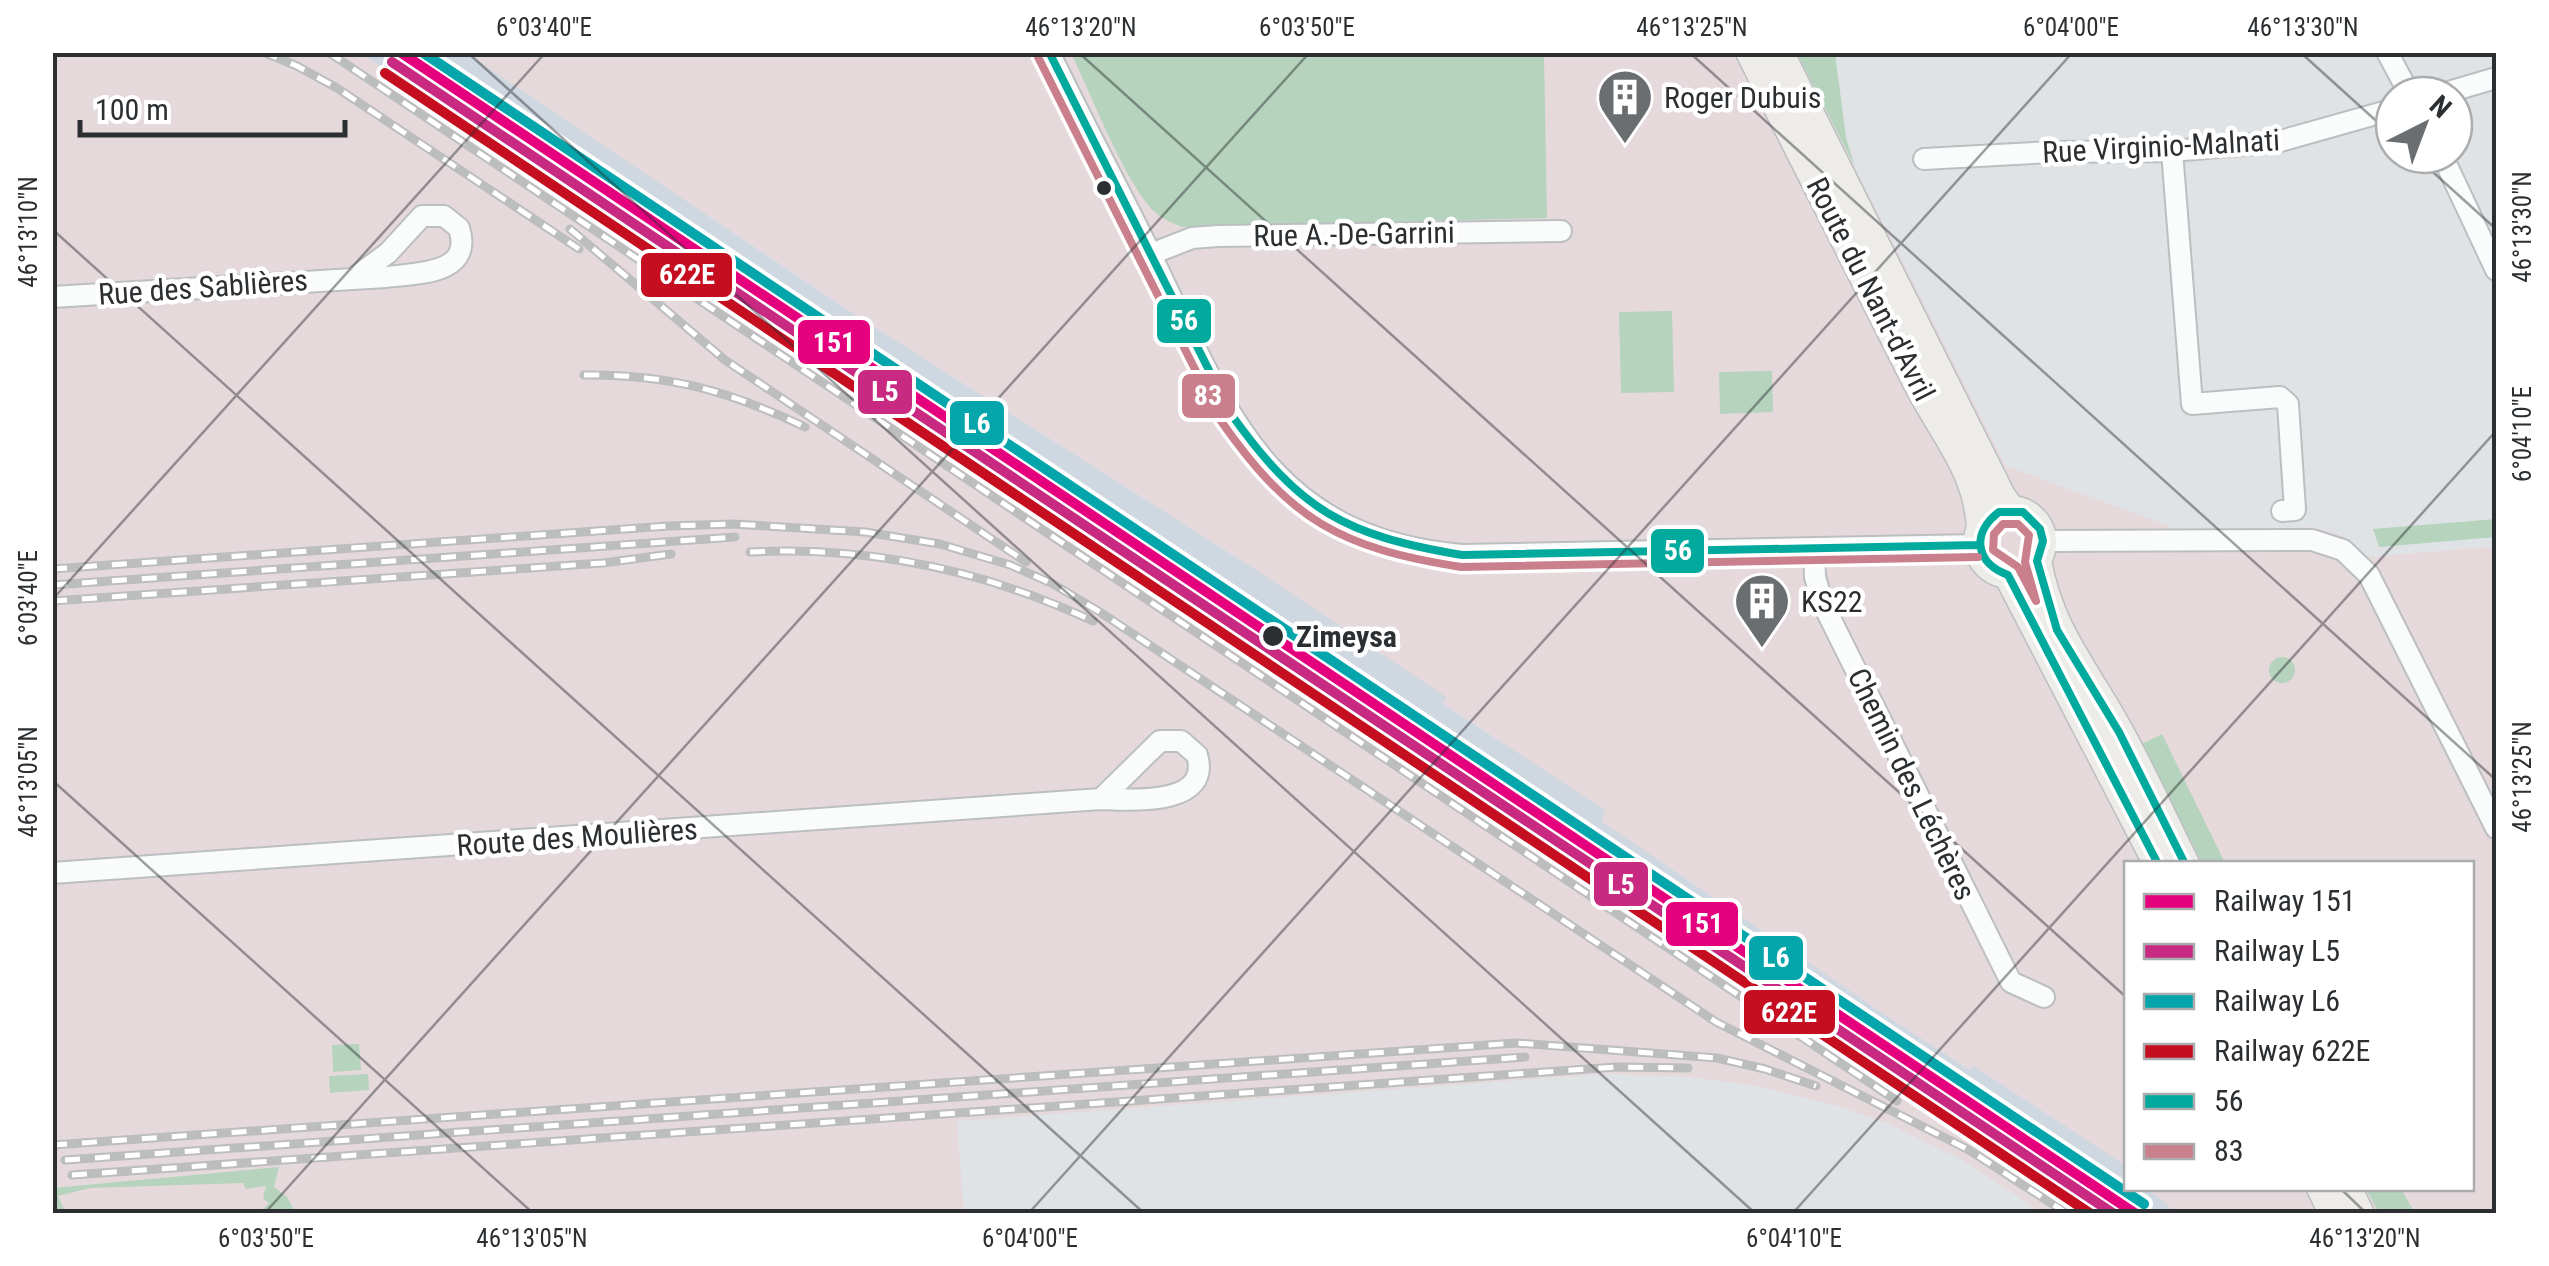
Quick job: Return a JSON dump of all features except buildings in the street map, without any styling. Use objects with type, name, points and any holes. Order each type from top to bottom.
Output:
[{"type":"main road","name":"Route du Nant-d'Avril","points":[[1750,52],[1922,392],[1975,484],[1980,536]]},
{"type":"main road","name":"Route du Nant-d'Avril","points":[[1778,52],[2011,510]]},
{"type":"main road","points":[[2156,861],[2008,575],[1984,562],[1980,536],[1988,518],[2011,510],[2033,519],[2057,630],[2119,732],[2184,861]]},
{"type":"main road","points":[[2008,575],[2029,569],[2040,551]]},
{"type":"main road","points":[[2322,1191],[2334,1214]]},
{"type":"main road","points":[[2348,1191],[2360,1214]]},
{"type":"street","points":[[1049,52],[1208,375],[1246,440],[1287,485],[1334,520],[1403,547],[1462,555],[1814,548],[1980,536]]},
{"type":"street","points":[[2387,52],[2399,75]]},
{"type":"street","name":"Rue Virginio-Malnati","points":[[1924,159],[2172,151],[2277,142],[2374,114]]},
{"type":"street","points":[[2172,151],[2192,404],[2280,396],[2288,404],[2295,510],[2282,511]]},
{"type":"street","points":[[2451,175],[2496,270]]},
{"type":"street","name":"Rue des Sablières","points":[[52,297],[386,277],[444,269],[461,251],[459,228],[444,216],[422,216],[388,253],[354,278]]},
{"type":"street","name":"Rue A.-De-Garrini","points":[[1150,254],[1205,236],[1561,231]]},
{"type":"street","points":[[2040,551],[2312,540],[2343,550],[2369,575],[2496,828]]},
{"type":"street","name":"Chemin des Léchères","points":[[1814,548],[1823,604],[2002,965],[2011,982],[2044,997]]},
{"type":"street","name":"Route des Moulières","points":[[52,873],[1129,800],[1182,792],[1198,777],[1197,755],[1181,741],[1160,742],[1102,800]]},
{"type":"shaded area","points":[[52,53],[360,53],[1124,550],[1254,648],[1246,656],[1389,752],[1397,740],[1853,1048],[2083,1213],[2036,1213],[2028,1203],[1961,1159],[1891,1125],[1835,1105],[1757,1086],[1688,1077],[1604,1074],[957,1121],[964,1213],[53,1213]]},
{"type":"shaded area","points":[[360,53],[466,53],[854,314],[1264,575],[1446,697],[1443,704],[1605,810],[1601,821],[1884,1014],[1968,1069],[1974,1066],[2124,1165],[2124,1191],[2150,1191],[2177,1213],[2083,1213],[1853,1048],[1397,740],[1389,753],[1246,657],[1253,648],[1124,550]]},
{"type":"shaded area","points":[[466,53],[1797,53],[2006,466],[2167,525],[2175,534],[2313,527],[2343,536],[2369,557],[2496,546],[2496,1213],[2177,1213],[2150,1191],[2474,1191],[2474,861],[2124,861],[2124,1165],[1974,1067],[1968,1069],[1884,1014],[1601,821],[1605,811],[1442,703],[1445,698],[1264,575],[854,314]]},
{"type":"green space","points":[[1071,53],[1544,53],[1547,218],[1182,227],[1156,213],[1138,191]]},
{"type":"green space","points":[[1797,53],[1835,53],[1846,138],[1855,167]]},
{"type":"green space","points":[[1672,311],[1674,392],[1621,393],[1619,312]]},
{"type":"green space","points":[[1772,371],[1773,412],[1720,414],[1719,372]]},
{"type":"green space","points":[[2496,519],[2496,537],[2379,547],[2373,529]]},
{"type":"green space","points":[[2282,657],[2291,661],[2295,670],[2291,679],[2282,683],[2273,679],[2269,670],[2273,661]]},
{"type":"green space","points":[[2162,734],[2224,861],[2201,861],[2142,744]]},
{"type":"green space","points":[[359,1044],[361,1070],[333,1072],[332,1045]]},
{"type":"green space","points":[[368,1074],[369,1090],[330,1093],[329,1076]]},
{"type":"green space","points":[[279,1167],[274,1187],[287,1197],[296,1213],[259,1213],[269,1203],[263,1198],[266,1186],[246,1189],[243,1183],[90,1188],[58,1196],[66,1213],[53,1213],[53,1188]]},
{"type":"green space","points":[[2367,1191],[2402,1191],[2415,1213],[2379,1213]]},
{"type":"railway","points":[[263,52],[337,88],[579,249]]},
{"type":"railway","points":[[328,52],[1897,1101]]},
{"type":"railway","points":[[570,229],[725,360],[1026,562]]},
{"type":"railway","points":[[584,375],[644,378],[698,387],[805,427]]},
{"type":"railway","points":[[52,569],[733,524],[865,532],[940,544],[1010,565],[1053,584],[1100,612],[1716,1022],[1969,1150],[2068,1214]]},
{"type":"railway","points":[[52,585],[735,537]]},
{"type":"railway","points":[[750,552],[839,553],[926,565],[1010,588],[1093,621]]},
{"type":"railway","points":[[52,601],[603,563],[671,554]]},
{"type":"railway","points":[[52,1145],[1516,1043],[1717,1058],[1816,1086]]},
{"type":"railway","points":[[65,1160],[1525,1057]]},
{"type":"railway","points":[[72,1175],[1616,1067],[1688,1068]]},
{"type":"rail line","name":"151","points":[[400,52],[2136,1214]]},
{"type":"rail line","name":"L6","points":[[422,52],[2124,1191]]},
{"type":"rail line","name":"L5","points":[[392,62],[2114,1214]]},
{"type":"rail line","name":"622E","points":[[385,73],[2091,1214]]},
{"type":"rail line","name":"L6","points":[[2125,1191],[2144,1204]]},
{"type":"transit line","name":"56","points":[[1049,52],[1231,414],[1280,475],[1329,514],[1386,538],[1462,555],[1978,545]]},
{"type":"transit line","name":"83","points":[[1038,57],[1221,421],[1271,483],[1322,524],[1383,550],[1461,567],[1978,557]]},
{"type":"transit line","name":"56","points":[[2156,861],[2008,575],[1983,555],[1984,529],[1999,512],[2023,512],[2040,529],[2043,541],[2037,561],[2057,630],[2119,732],[2184,861]]},
{"type":"transit line","name":"83","points":[[2003,524],[2018,524],[2029,535],[2025,562],[2036,601],[2018,567],[1993,550],[1994,534],[2003,524]]},
{"type":"place","name":"Roger Dubuis","points":[[1625,146]]},
{"type":"place","name":"Zimeysa","points":[[1273,636]]},
{"type":"place","name":"KS22","points":[[1762,650]]}]
